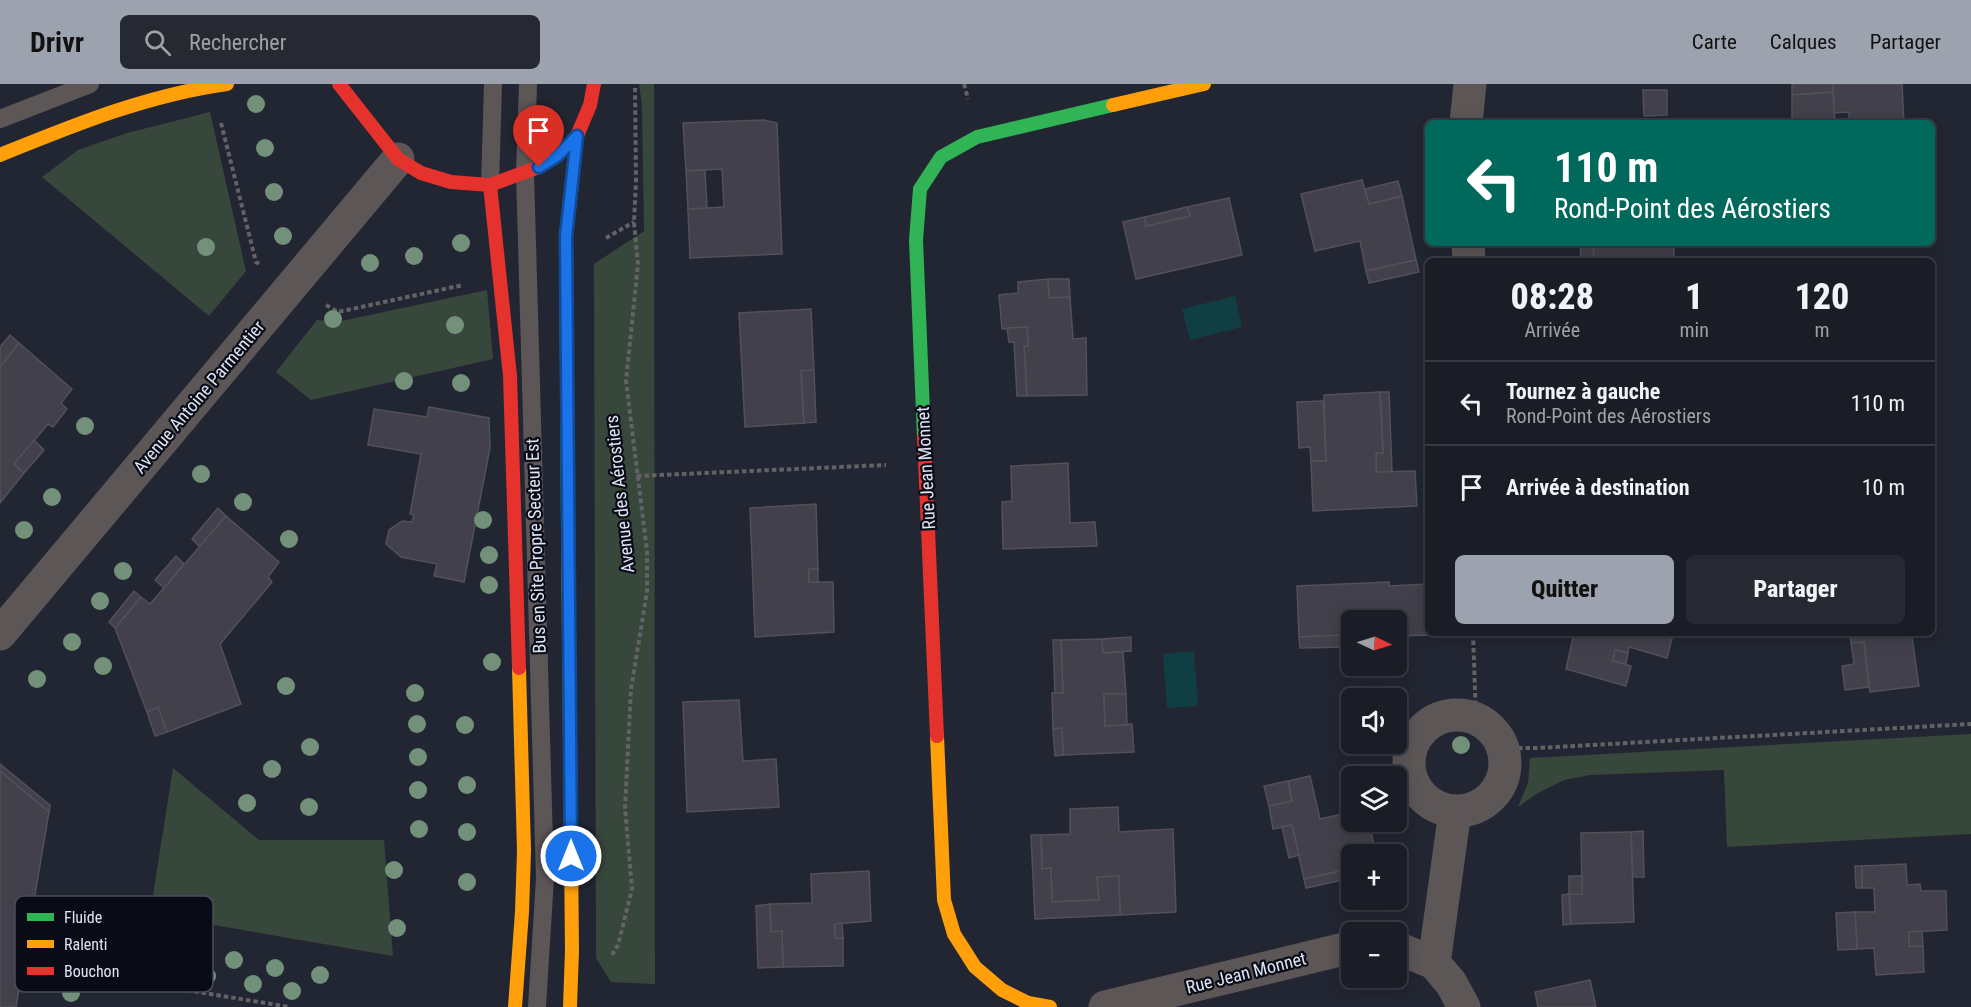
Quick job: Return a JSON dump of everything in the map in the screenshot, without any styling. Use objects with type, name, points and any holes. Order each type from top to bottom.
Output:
[{"type":"main road","points":[[0,155],[94,117],[154,98],[227,84]]},
{"type":"main road","points":[[339,84],[398,159],[421,173],[451,182],[490,185],[525,173],[557,156],[577,136]]},
{"type":"main road","points":[[570,1007],[572,975],[566,236],[577,136],[590,105],[594,84]]},
{"type":"main road","name":"Rue Jean Monnet","points":[[1050,1007],[1028,1003],[1002,990],[975,967],[954,934],[944,900],[915,240],[920,189],[941,157],[977,137],[1204,84]]},
{"type":"main road","points":[[490,185],[510,388],[524,851],[515,1007]]},
{"type":"street","points":[[1466,120],[1470,84]]},
{"type":"street","name":"Avenue Antoine Parmentier","points":[[0,634],[398,159]]},
{"type":"street","points":[[1462,715],[1476,719],[1492,731],[1503,748],[1506,763],[1503,778],[1496,792],[1484,803],[1470,809],[1455,811],[1440,808],[1416,789],[1410,775],[1409,759],[1420,732],[1433,722],[1447,716],[1462,715]]},
{"type":"street","points":[[1434,963],[1455,811]]},
{"type":"street","name":"Rue Jean Monnet","points":[[1105,1007],[1341,950]]},
{"type":"street","points":[[1407,952],[1434,963],[1451,983],[1464,1007]]},
{"type":"lane","points":[[0,119],[90,84]]},
{"type":"lane","points":[[490,185],[493,84]]},
{"type":"lane","name":"Bus en Site Propre Secteur Est","points":[[528,84],[525,173],[546,878],[537,1007]]},
{"type":"path","name":"Avenue des Aérostiers","points":[[572,975],[590,975],[605,968],[618,945],[632,889],[626,808],[631,689],[647,592],[647,551],[626,381],[638,264],[634,222],[636,100],[634,84]]},
{"type":"path","points":[[220,118],[256,262],[292,285]]},
{"type":"path","points":[[636,476],[926,463]]},
{"type":"path","points":[[1473,636],[1476,719]]},
{"type":"path","points":[[1503,748],[1971,724]]},
{"type":"path","points":[[199,992],[289,1007]]},
{"type":"shaded area","points":[[639,84],[654,84],[655,984],[611,982],[596,958],[594,264],[644,231],[642,106]]},
{"type":"shaded area","points":[[210,112],[246,271],[209,316],[42,177],[78,150],[127,133]]},
{"type":"shaded area","points":[[487,290],[493,359],[311,400],[276,372],[317,320],[337,322]]},
{"type":"shaded area","points":[[1235,296],[1242,327],[1190,340],[1182,309]]},
{"type":"shaded area","points":[[1194,651],[1198,706],[1167,708],[1163,654]]},
{"type":"shaded area","points":[[1971,734],[1971,834],[1727,847],[1724,770],[1590,775],[1564,780],[1536,794],[1518,807],[1528,783],[1530,758]]},
{"type":"shaded area","points":[[173,768],[259,840],[384,840],[393,956],[213,925],[213,896],[153,896]]},
{"type":"building","points":[[1792,84],[1833,84],[1833,92],[1792,95]]},
{"type":"building","points":[[1833,84],[1902,84],[1904,120],[1849,120],[1849,112],[1834,113]]},
{"type":"building","points":[[1643,90],[1667,90],[1667,115],[1644,116]]},
{"type":"building","points":[[1833,92],[1835,120],[1792,120],[1792,95]]},
{"type":"building","points":[[764,120],[777,123],[782,254],[690,258],[688,209],[724,207],[722,169],[686,171],[683,123]]},
{"type":"building","points":[[705,170],[707,208],[688,209],[686,171]]},
{"type":"building","points":[[1362,180],[1369,204],[1402,196],[1416,260],[1366,271],[1360,241],[1315,251],[1301,194]]},
{"type":"building","points":[[1398,181],[1402,196],[1369,204],[1365,189]]},
{"type":"building","points":[[1229,198],[1242,255],[1136,279],[1123,222],[1145,217],[1146,226],[1190,216],[1187,207]]},
{"type":"building","points":[[1187,207],[1190,216],[1146,226],[1145,217]]},
{"type":"building","points":[[1580,246],[1593,246],[1594,258],[1581,258]]},
{"type":"building","points":[[1593,246],[1674,246],[1674,258],[1594,258]]},
{"type":"building","points":[[1416,260],[1419,272],[1369,283],[1366,271]]},
{"type":"building","points":[[1048,279],[1069,279],[1070,297],[1049,298]]},
{"type":"building","points":[[1048,279],[1049,298],[1070,297],[1073,339],[1086,338],[1087,395],[1027,396],[1024,346],[1028,346],[1027,327],[1002,329],[999,295],[1018,293],[1018,282]]},
{"type":"building","points":[[811,309],[814,370],[801,371],[804,423],[745,427],[739,313]]},
{"type":"building","points":[[1027,327],[1028,346],[1024,346],[1027,396],[1017,396],[1014,342],[1009,342],[1007,328]]},
{"type":"building","points":[[10,335],[19,343],[0,367],[0,347]]},
{"type":"building","points":[[19,343],[72,389],[61,403],[67,409],[53,427],[48,424],[14,464],[24,473],[0,503],[0,367]]},
{"type":"building","points":[[814,370],[816,422],[804,423],[801,371]]},
{"type":"building","points":[[1380,392],[1389,392],[1392,472],[1376,472],[1376,453],[1383,453]]},
{"type":"building","points":[[1380,392],[1383,453],[1376,453],[1376,472],[1415,471],[1417,506],[1313,511],[1311,461],[1326,461],[1324,395]]},
{"type":"building","points":[[1323,401],[1326,461],[1311,461],[1310,447],[1299,448],[1297,402]]},
{"type":"building","points":[[429,407],[489,418],[490,448],[464,582],[434,576],[437,564],[401,557],[386,544],[389,530],[402,521],[412,522],[414,515],[410,514],[421,454],[368,445],[374,409],[427,417]]},
{"type":"building","points":[[34,440],[44,450],[24,473],[14,464]]},
{"type":"building","points":[[1068,463],[1070,523],[1095,522],[1097,546],[1003,549],[1002,502],[1012,501],[1011,466]]},
{"type":"building","points":[[816,504],[818,569],[809,569],[809,582],[833,582],[834,632],[755,637],[750,508]]},
{"type":"building","points":[[218,508],[226,516],[200,547],[192,539]]},
{"type":"building","points":[[226,516],[279,562],[268,577],[272,582],[220,644],[241,704],[167,732],[158,707],[147,712],[115,628],[141,597],[150,604]]},
{"type":"building","points":[[176,556],[184,564],[164,588],[155,580]]},
{"type":"building","points":[[809,569],[818,569],[818,582],[809,582]]},
{"type":"building","points":[[1389,582],[1389,586],[1425,584],[1425,635],[1407,636],[1407,610],[1341,610],[1341,635],[1299,637],[1297,586]]},
{"type":"building","points":[[134,591],[141,597],[115,628],[109,622]]},
{"type":"building","points":[[1341,635],[1341,647],[1300,648],[1299,637]]},
{"type":"building","points":[[1573,636],[1672,636],[1667,658],[1629,647],[1628,653],[1615,650],[1613,661],[1631,666],[1626,686],[1566,669]]},
{"type":"building","points":[[1850,636],[1919,636],[1912,637],[1919,686],[1870,692],[1864,642],[1851,643]]},
{"type":"building","points":[[1131,637],[1131,651],[1103,653],[1102,639]]},
{"type":"building","points":[[1102,639],[1103,653],[1123,652],[1126,694],[1104,694],[1105,726],[1132,724],[1134,752],[1063,755],[1062,728],[1053,729],[1052,693],[1063,693],[1061,640]]},
{"type":"building","points":[[1053,640],[1061,640],[1063,693],[1055,693]]},
{"type":"building","points":[[1864,642],[1869,687],[1845,690],[1842,666],[1854,664],[1851,643]]},
{"type":"building","points":[[1615,650],[1628,653],[1626,664],[1613,661]]},
{"type":"building","points":[[1104,694],[1126,694],[1127,725],[1105,726]]},
{"type":"building","points":[[739,700],[743,761],[776,759],[779,807],[687,812],[683,702]]},
{"type":"building","points":[[158,707],[167,732],[155,736],[147,712]]},
{"type":"building","points":[[1062,728],[1063,755],[1055,756],[1053,729]]},
{"type":"building","points":[[0,764],[50,805],[49,812],[0,771]]},
{"type":"building","points":[[0,771],[49,812],[35,896],[15,896],[15,992],[19,992],[16,1007],[0,1007]]},
{"type":"building","points":[[1310,776],[1320,819],[1341,814],[1341,832],[1371,832],[1374,844],[1341,844],[1341,871],[1304,879],[1292,825],[1273,829],[1269,806],[1292,801],[1288,781]]},
{"type":"building","points":[[1288,781],[1292,801],[1269,806],[1264,786]]},
{"type":"building","points":[[1118,807],[1119,832],[1173,829],[1176,912],[1120,915],[1119,876],[1097,877],[1099,900],[1052,902],[1051,868],[1042,869],[1041,835],[1070,834],[1070,809]]},
{"type":"building","points":[[1292,825],[1299,855],[1289,858],[1282,827]]},
{"type":"building","points":[[1643,831],[1644,877],[1633,877],[1631,832]]},
{"type":"building","points":[[1631,832],[1634,922],[1571,924],[1569,894],[1582,894],[1581,833]]},
{"type":"building","points":[[1031,835],[1041,835],[1042,869],[1051,868],[1052,902],[1099,900],[1097,877],[1119,876],[1120,915],[1035,919]]},
{"type":"building","points":[[1906,864],[1907,885],[1920,884],[1921,891],[1946,891],[1947,930],[1909,932],[1909,946],[1923,946],[1924,972],[1876,975],[1874,948],[1857,949],[1855,912],[1875,912],[1874,888],[1862,888],[1862,866]]},
{"type":"building","points":[[1855,866],[1862,866],[1862,888],[1856,888]]},
{"type":"building","points":[[869,871],[871,921],[835,924],[835,938],[843,938],[843,966],[783,967],[782,931],[771,932],[770,904],[812,903],[811,874]]},
{"type":"building","points":[[1341,871],[1341,880],[1306,888],[1304,879]]},
{"type":"building","points":[[1569,876],[1582,876],[1582,894],[1569,894]]},
{"type":"building","points":[[1569,894],[1571,924],[1563,925],[1562,895]]},
{"type":"building","points":[[770,904],[771,932],[782,931],[783,967],[758,968],[756,906]]},
{"type":"building","points":[[1855,912],[1857,949],[1838,950],[1836,913]]},
{"type":"building","points":[[842,923],[843,938],[835,938],[835,924]]},
{"type":"building","points":[[1922,931],[1923,946],[1909,946],[1909,932]]},
{"type":"building","points":[[1590,980],[1596,1007],[1538,1007],[1535,992]]},
{"type":"traffic: fast","points":[[924,437],[916,240],[920,189],[941,157],[977,137],[1113,105]]},
{"type":"traffic: fast","points":[[568,527],[566,236],[577,136]]},
{"type":"traffic: slow","points":[[0,155],[111,112],[168,96],[227,84]]},
{"type":"traffic: slow","points":[[1113,105],[1204,84]]},
{"type":"traffic: slow","points":[[568,527],[572,951],[570,1007]]},
{"type":"traffic: slow","points":[[515,1007],[524,851],[519,668]]},
{"type":"traffic: slow","points":[[937,736],[944,900],[954,934],[975,967],[1002,990],[1028,1003],[1050,1007]]},
{"type":"traffic: jam","points":[[339,84],[398,159],[421,173],[451,182],[490,185],[539,167],[557,156],[577,136],[590,105],[594,84]]},
{"type":"traffic: jam","points":[[490,185],[510,376],[519,668]]},
{"type":"traffic: jam","points":[[924,437],[937,736]]},
{"type":"route","points":[[539,167],[557,156],[577,136],[566,236],[571,856]]}]
